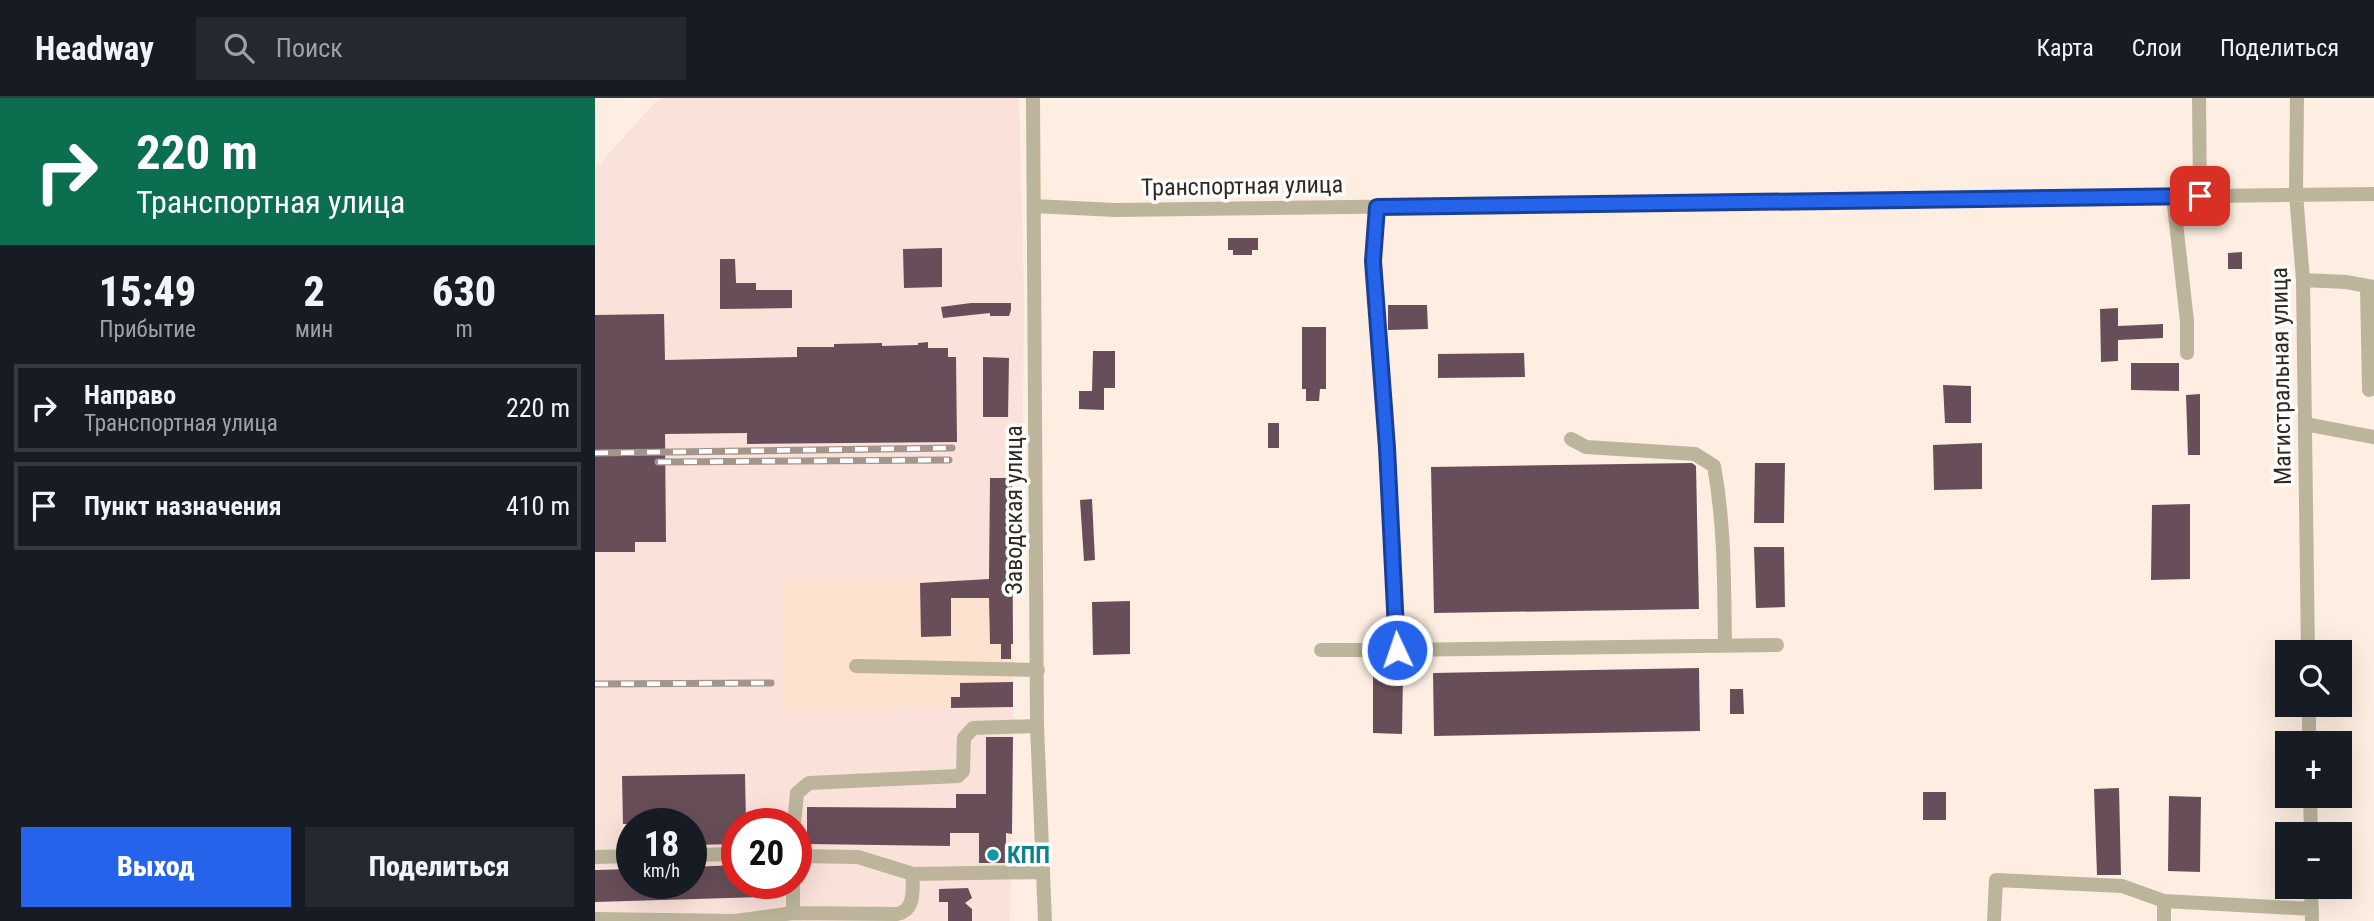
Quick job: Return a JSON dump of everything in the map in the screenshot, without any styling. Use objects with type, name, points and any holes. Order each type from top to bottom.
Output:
[{"type":"street","name":"Заводская улица","points":[[1033,98],[1037,726],[1045,921]]},
{"type":"street","points":[[2199,98],[2200,196]]},
{"type":"street","name":"Магистральная улица","points":[[2297,98],[2297,194],[2303,281],[2308,640]]},
{"type":"street","name":"Транспортная улица","points":[[1034,206],[1115,210],[2374,194]]},
{"type":"street","points":[[2173,196],[2187,321],[2187,354]]},
{"type":"street","points":[[1377,207],[1373,261],[1387,448],[1397,650]]},
{"type":"street","points":[[2303,281],[2346,282],[2370,287],[2369,390]]},
{"type":"street","points":[[2305,424],[2374,437]]},
{"type":"street","points":[[1571,439],[1586,447],[1695,454],[1714,466],[1723,519],[1725,646]]},
{"type":"street","points":[[1321,650],[1777,645]]},
{"type":"street","points":[[856,666],[1038,670]]},
{"type":"street","points":[[795,808],[796,793],[809,783],[958,776],[963,771],[964,738],[973,728],[1037,726]]},
{"type":"street","points":[[595,857],[616,856]]},
{"type":"street","points":[[812,856],[858,856],[913,874],[1042,872]]},
{"type":"street","points":[[595,919],[735,921],[793,913],[903,912],[912,903],[913,874]]},
{"type":"street","points":[[1994,921],[1996,880],[2122,886],[2164,901],[2312,915]]},
{"type":"street","points":[[793,899],[793,913]]},
{"type":"street","points":[[2164,901],[2164,921]]},
{"type":"shaded area","points":[[659,98],[1019,98],[1024,291],[1023,435],[1012,436],[1013,579],[784,580],[784,710],[1013,707],[1010,921],[595,921],[595,870],[616,869],[616,899],[707,899],[707,808],[616,808],[616,867],[595,868],[595,169]]},
{"type":"shaded area","points":[[784,579],[1013,579],[1013,707],[784,710]]},
{"type":"building","points":[[1228,238],[1258,238],[1258,250],[1252,250],[1252,255],[1233,255],[1233,250],[1228,250]]},
{"type":"building","points":[[942,248],[942,287],[904,288],[903,249]]},
{"type":"building","points":[[2242,252],[2242,269],[2228,269],[2228,253]]},
{"type":"building","points":[[720,259],[735,259],[736,283],[756,283],[756,290],[792,290],[792,308],[720,309]]},
{"type":"building","points":[[971,303],[1011,303],[1011,310],[1009,316],[990,316],[990,313],[943,318],[941,307]]},
{"type":"building","points":[[1388,305],[1427,305],[1428,329],[1388,330]]},
{"type":"building","points":[[2118,308],[2118,326],[2163,324],[2163,338],[2118,340],[2118,361],[2101,362],[2100,309]]},
{"type":"building","points":[[664,314],[665,360],[797,357],[797,347],[834,347],[834,344],[882,343],[882,346],[918,345],[928,342],[928,348],[948,348],[948,357],[956,357],[957,442],[747,444],[747,433],[665,434],[666,542],[635,542],[635,552],[595,552],[595,315]]},
{"type":"building","points":[[1302,327],[1326,327],[1326,389],[1320,389],[1319,401],[1306,401],[1306,389],[1302,389]]},
{"type":"building","points":[[1093,351],[1115,351],[1115,388],[1104,388],[1104,410],[1079,409],[1079,391],[1092,391]]},
{"type":"building","points":[[1524,353],[1525,377],[1438,378],[1438,354]]},
{"type":"building","points":[[983,357],[1009,358],[1008,417],[983,417]]},
{"type":"building","points":[[2131,363],[2179,363],[2179,391],[2131,390]]},
{"type":"building","points":[[1943,385],[1971,386],[1971,423],[1945,423]]},
{"type":"building","points":[[2200,394],[2200,455],[2188,455],[2186,395]]},
{"type":"building","points":[[1268,423],[1279,423],[1279,448],[1268,448]]},
{"type":"building","points":[[1982,443],[1982,489],[1934,490],[1933,445]]},
{"type":"building","points":[[1692,463],[1696,466],[1699,609],[1434,613],[1431,467]]},
{"type":"building","points":[[1755,463],[1785,463],[1784,523],[1754,523]]},
{"type":"building","points":[[990,478],[1012,478],[1011,659],[1001,659],[1001,644],[990,644],[989,598],[951,598],[951,636],[921,637],[920,583],[989,579]]},
{"type":"building","points":[[1092,499],[1095,560],[1084,561],[1080,500]]},
{"type":"building","points":[[2190,504],[2190,579],[2151,580],[2152,505]]},
{"type":"building","points":[[1754,547],[1784,547],[1785,607],[1756,608]]},
{"type":"building","points":[[1130,601],[1130,654],[1093,655],[1092,602]]},
{"type":"building","points":[[1699,668],[1700,731],[1434,736],[1433,673]]},
{"type":"building","points":[[1373,673],[1403,673],[1402,734],[1373,733]]},
{"type":"building","points":[[1013,682],[1013,707],[951,708],[951,697],[960,697],[960,683]]},
{"type":"building","points":[[1730,689],[1743,689],[1744,714],[1730,714]]},
{"type":"building","points":[[986,737],[1013,737],[1012,834],[1006,833],[1006,863],[979,863],[979,833],[950,833],[950,846],[812,844],[812,808],[807,807],[956,808],[956,794],[986,794]]},
{"type":"building","points":[[745,774],[746,808],[721,808],[721,844],[707,845],[707,808],[623,808],[622,776]]},
{"type":"building","points":[[2119,788],[2121,875],[2097,875],[2094,789]]},
{"type":"building","points":[[1923,792],[1946,792],[1946,820],[1923,820]]},
{"type":"building","points":[[2169,796],[2201,797],[2200,872],[2168,871]]},
{"type":"building","points":[[707,866],[721,866],[721,898],[707,899]]},
{"type":"building","points":[[616,869],[616,899],[695,899],[595,902],[595,870]]},
{"type":"building","points":[[968,888],[972,898],[965,903],[972,909],[972,921],[948,921],[948,902],[939,902],[939,889]]},
{"type":"railway","points":[[595,453],[952,448]]},
{"type":"railway","points":[[658,462],[949,460]]},
{"type":"railway","points":[[595,684],[771,683]]},
{"type":"place","name":"КПП","points":[[993,855]]},
{"type":"route","points":[[1397,650],[1387,448],[1373,261],[1377,207],[2200,196]]}]
